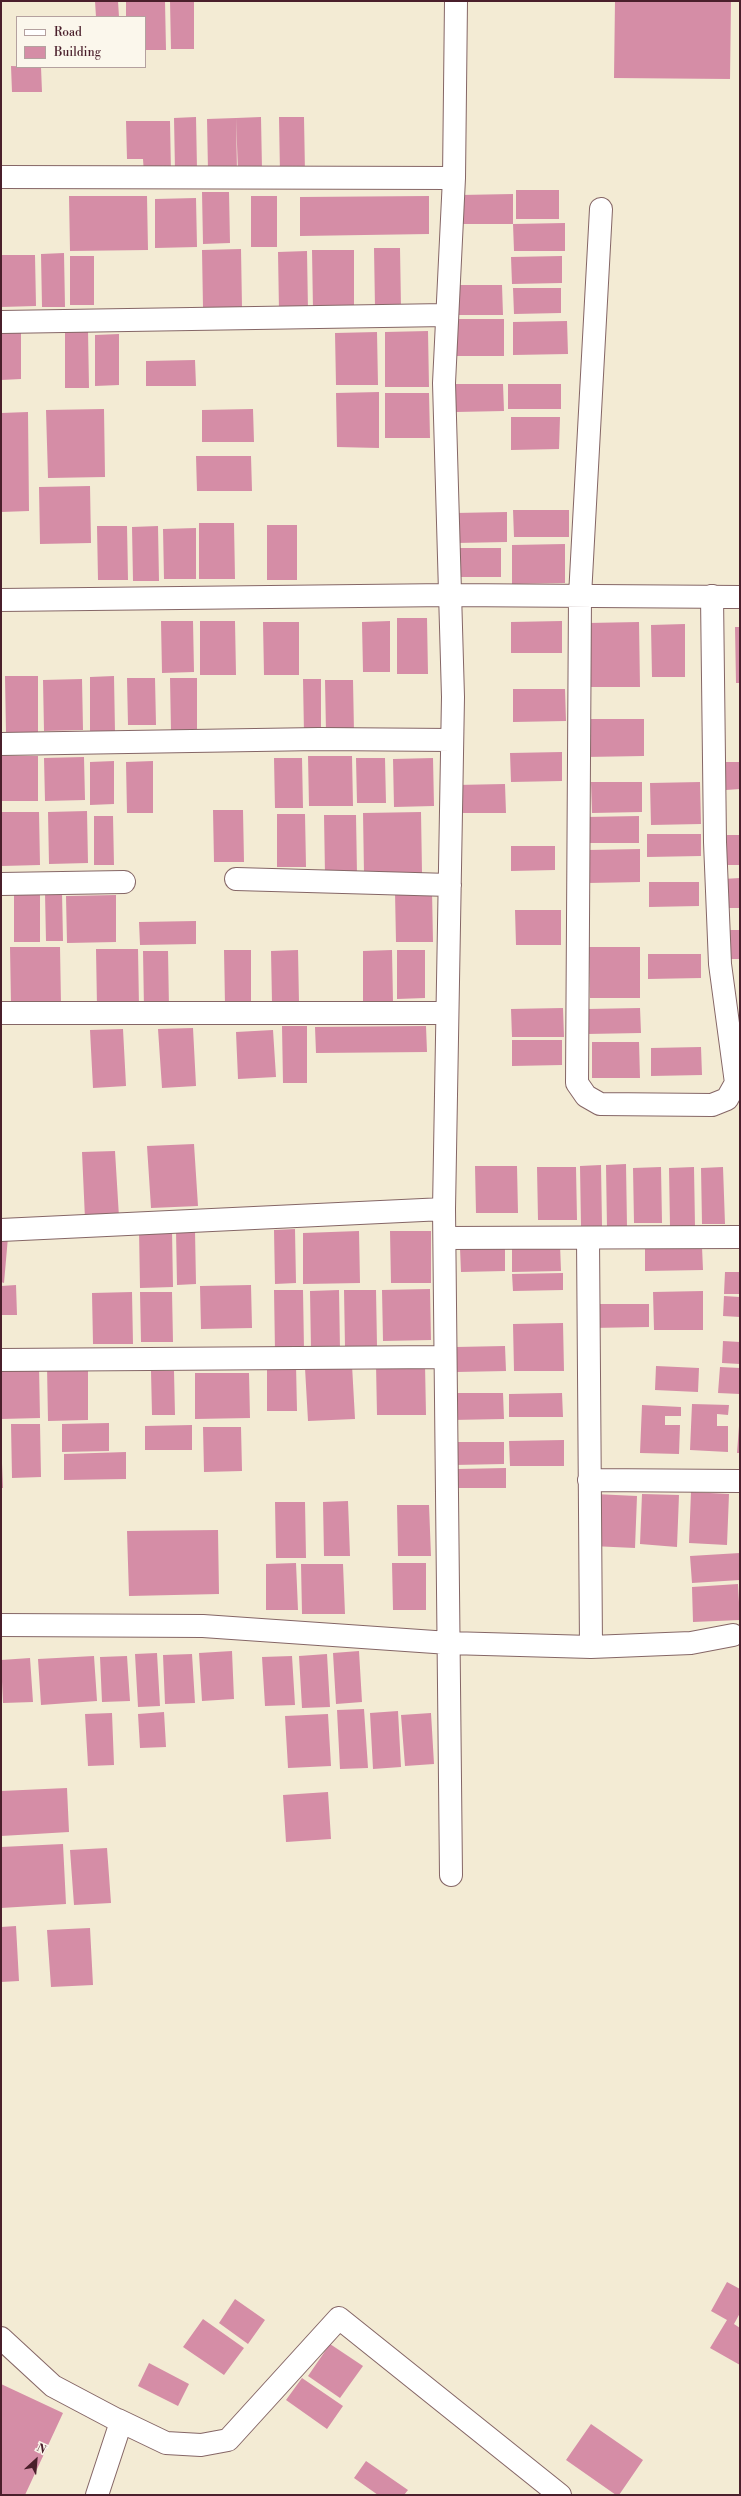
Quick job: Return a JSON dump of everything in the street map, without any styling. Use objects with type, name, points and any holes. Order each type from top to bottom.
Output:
[{"type":"street","points":[[451,1875],[450,1642],[444,1208],[452,740],[450,595],[444,383],[446,315],[454,178],[456,1]]},
{"type":"street","points":[[1,178],[454,178]]},
{"type":"street","points":[[601,209],[580,596],[577,1083],[586,1096],[600,1104],[712,1105],[727,1099],[736,1083],[720,964],[715,842],[712,596]]},
{"type":"street","points":[[1,322],[446,315]]},
{"type":"street","points":[[1,600],[450,595],[740,597]]},
{"type":"street","points":[[1,744],[319,739],[452,740]]},
{"type":"street","points":[[236,879],[450,885]]},
{"type":"street","points":[[1,884],[124,882]]},
{"type":"street","points":[[1,1013],[447,1013]]},
{"type":"street","points":[[1,1230],[444,1208]]},
{"type":"street","points":[[445,1238],[740,1237]]},
{"type":"street","points":[[588,1238],[591,1647]]},
{"type":"street","points":[[1,1360],[445,1357]]},
{"type":"street","points":[[589,1480],[740,1481]]},
{"type":"street","points":[[1,1625],[203,1626],[450,1642],[591,1647],[691,1642],[733,1635]]},
{"type":"street","points":[[1,2338],[53,2386],[166,2443],[201,2445],[228,2440],[339,2318],[560,2495]]},
{"type":"street","points":[[97,2495],[121,2422],[118,2420]]},
{"type":"building","points":[[95,1],[118,1],[119,16],[96,16]]},
{"type":"building","points":[[126,1],[165,1],[166,50],[146,50],[146,16],[126,16]]},
{"type":"building","points":[[170,1],[194,1],[194,49],[171,49]]},
{"type":"building","points":[[615,1],[731,1],[730,79],[614,78]]},
{"type":"building","points":[[11,66],[16,66],[16,68],[41,68],[42,92],[12,92]]},
{"type":"building","points":[[196,117],[197,169],[175,170],[174,118]]},
{"type":"building","points":[[261,117],[262,170],[238,171],[236,118]]},
{"type":"building","points":[[279,117],[304,117],[305,173],[280,174]]},
{"type":"building","points":[[236,118],[237,171],[208,171],[207,119]]},
{"type":"building","points":[[126,121],[170,121],[171,174],[144,174],[143,159],[127,159]]},
{"type":"building","points":[[516,190],[559,190],[559,219],[516,219]]},
{"type":"building","points":[[202,192],[229,192],[230,243],[203,244]]},
{"type":"building","points":[[513,194],[513,224],[460,224],[460,195]]},
{"type":"building","points":[[69,196],[147,196],[148,250],[70,251]]},
{"type":"building","points":[[251,196],[277,196],[277,247],[251,247]]},
{"type":"building","points":[[429,196],[429,234],[300,236],[300,197]]},
{"type":"building","points":[[196,198],[197,247],[155,248],[155,199]]},
{"type":"building","points":[[565,223],[565,251],[514,251],[513,224]]},
{"type":"building","points":[[374,248],[400,248],[401,308],[375,308]]},
{"type":"building","points":[[241,249],[242,308],[203,308],[202,250]]},
{"type":"building","points":[[312,250],[354,250],[354,309],[313,310]]},
{"type":"building","points":[[307,251],[308,311],[279,311],[278,252]]},
{"type":"building","points":[[64,253],[65,307],[42,307],[41,254]]},
{"type":"building","points":[[1,255],[35,255],[36,306],[1,307]]},
{"type":"building","points":[[70,256],[94,256],[94,305],[70,305]]},
{"type":"building","points":[[562,256],[562,283],[512,284],[511,257]]},
{"type":"building","points":[[458,285],[502,285],[503,315],[458,315]]},
{"type":"building","points":[[513,288],[561,288],[561,313],[514,314]]},
{"type":"building","points":[[453,319],[504,319],[504,356],[453,356]]},
{"type":"building","points":[[567,321],[568,354],[513,355],[513,322]]},
{"type":"building","points":[[65,330],[88,330],[89,388],[65,388]]},
{"type":"building","points":[[1,331],[21,331],[21,379],[1,380]]},
{"type":"building","points":[[428,331],[429,387],[385,387],[385,332]]},
{"type":"building","points":[[377,332],[378,385],[336,385],[335,333]]},
{"type":"building","points":[[119,334],[119,385],[95,386],[95,335]]},
{"type":"building","points":[[195,360],[196,386],[146,386],[146,361]]},
{"type":"building","points":[[455,384],[503,384],[504,411],[456,412]]},
{"type":"building","points":[[508,384],[561,384],[561,409],[508,409]]},
{"type":"building","points":[[379,392],[379,448],[337,447],[336,393]]},
{"type":"building","points":[[385,393],[429,393],[430,438],[385,438]]},
{"type":"building","points":[[104,409],[105,477],[48,478],[46,410]]},
{"type":"building","points":[[253,409],[254,442],[202,442],[202,410]]},
{"type":"building","points":[[28,412],[29,511],[1,512],[1,413]]},
{"type":"building","points":[[511,417],[560,417],[559,449],[511,450]]},
{"type":"building","points":[[196,456],[251,456],[252,491],[197,491]]},
{"type":"building","points":[[90,486],[91,543],[40,544],[39,487]]},
{"type":"building","points":[[513,510],[569,510],[569,537],[514,537]]},
{"type":"building","points":[[507,512],[507,542],[456,543],[455,513]]},
{"type":"building","points":[[199,523],[234,523],[235,579],[199,579]]},
{"type":"building","points":[[267,525],[297,525],[297,580],[267,580]]},
{"type":"building","points":[[97,526],[127,526],[128,580],[98,580]]},
{"type":"building","points":[[158,526],[159,581],[133,581],[132,527]]},
{"type":"building","points":[[196,528],[196,579],[164,579],[163,529]]},
{"type":"building","points":[[565,544],[565,583],[512,584],[512,545]]},
{"type":"building","points":[[455,548],[501,548],[501,577],[456,577]]},
{"type":"building","points":[[397,618],[427,618],[428,674],[397,674]]},
{"type":"building","points":[[161,621],[193,621],[194,672],[162,673]]},
{"type":"building","points":[[200,621],[235,621],[236,675],[200,675]]},
{"type":"building","points":[[390,621],[390,672],[363,672],[362,622]]},
{"type":"building","points":[[562,621],[562,653],[511,653],[511,622]]},
{"type":"building","points":[[263,622],[299,622],[299,675],[264,675]]},
{"type":"building","points":[[639,622],[640,687],[589,687],[588,623]]},
{"type":"building","points":[[685,624],[685,677],[652,677],[651,625]]},
{"type":"building","points":[[735,627],[740,627],[740,683],[736,683]]},
{"type":"building","points":[[5,676],[38,676],[38,732],[6,732]]},
{"type":"building","points":[[114,676],[115,733],[90,733],[90,677]]},
{"type":"building","points":[[127,678],[155,678],[156,725],[128,725]]},
{"type":"building","points":[[170,678],[197,678],[197,731],[171,731]]},
{"type":"building","points":[[82,679],[83,730],[44,731],[43,680]]},
{"type":"building","points":[[303,679],[321,679],[321,733],[304,734]]},
{"type":"building","points":[[325,680],[353,680],[354,732],[326,732]]},
{"type":"building","points":[[513,689],[565,689],[566,721],[513,722]]},
{"type":"building","points":[[585,719],[644,719],[644,756],[585,757]]},
{"type":"building","points":[[562,752],[562,781],[511,782],[510,753]]},
{"type":"building","points":[[1,756],[38,756],[38,801],[1,801]]},
{"type":"building","points":[[308,756],[352,756],[353,806],[309,806]]},
{"type":"building","points":[[84,757],[85,800],[45,801],[44,758]]},
{"type":"building","points":[[274,758],[302,758],[303,808],[275,808]]},
{"type":"building","points":[[356,758],[385,758],[386,803],[357,803]]},
{"type":"building","points":[[433,758],[434,806],[394,807],[393,759]]},
{"type":"building","points":[[114,761],[114,804],[90,805],[90,762]]},
{"type":"building","points":[[153,761],[153,813],[127,813],[126,762]]},
{"type":"building","points":[[726,762],[740,762],[740,789],[726,790]]},
{"type":"building","points":[[591,782],[642,782],[642,812],[592,813]]},
{"type":"building","points":[[700,782],[701,824],[651,825],[650,783]]},
{"type":"building","points":[[505,784],[506,813],[456,813],[456,785]]},
{"type":"building","points":[[213,810],[243,810],[244,862],[214,862]]},
{"type":"building","points":[[87,811],[88,863],[49,864],[48,812]]},
{"type":"building","points":[[1,812],[39,812],[40,865],[2,866]]},
{"type":"building","points":[[421,812],[422,873],[364,874],[363,813]]},
{"type":"building","points":[[277,814],[305,814],[306,867],[277,867]]},
{"type":"building","points":[[324,815],[356,815],[357,875],[325,875]]},
{"type":"building","points":[[94,816],[113,816],[114,865],[94,865]]},
{"type":"building","points":[[639,816],[639,843],[586,843],[586,817]]},
{"type":"building","points":[[647,834],[701,834],[701,856],[647,857]]},
{"type":"building","points":[[727,835],[740,835],[740,865],[727,865]]},
{"type":"building","points":[[511,846],[555,846],[555,870],[511,871]]},
{"type":"building","points":[[640,849],[640,882],[588,883],[588,850]]},
{"type":"building","points":[[740,878],[740,908],[723,908],[723,879]]},
{"type":"building","points":[[649,882],[699,882],[699,906],[649,907]]},
{"type":"building","points":[[432,891],[433,942],[396,942],[395,892]]},
{"type":"building","points":[[40,892],[40,942],[14,942],[14,893]]},
{"type":"building","points":[[62,892],[63,941],[46,941],[45,893]]},
{"type":"building","points":[[116,895],[116,942],[67,943],[66,896]]},
{"type":"building","points":[[515,910],[561,910],[561,945],[516,945]]},
{"type":"building","points":[[196,921],[196,944],[140,945],[139,922]]},
{"type":"building","points":[[726,930],[740,930],[740,959],[726,959]]},
{"type":"building","points":[[10,947],[60,947],[61,1005],[11,1005]]},
{"type":"building","points":[[589,947],[640,947],[640,998],[590,998]]},
{"type":"building","points":[[96,949],[138,949],[139,1007],[97,1007]]},
{"type":"building","points":[[224,950],[251,950],[251,1005],[225,1005]]},
{"type":"building","points":[[298,950],[299,1003],[272,1003],[271,951]]},
{"type":"building","points":[[392,950],[393,1002],[363,1003],[363,951]]},
{"type":"building","points":[[397,950],[425,950],[425,998],[397,999]]},
{"type":"building","points":[[143,951],[168,951],[169,1008],[144,1009]]},
{"type":"building","points":[[648,954],[701,954],[701,978],[648,979]]},
{"type":"building","points":[[563,1008],[564,1037],[512,1037],[511,1009]]},
{"type":"building","points":[[640,1008],[641,1033],[587,1034],[587,1009]]},
{"type":"building","points":[[282,1026],[307,1026],[307,1083],[283,1083]]},
{"type":"building","points":[[426,1026],[427,1052],[316,1053],[315,1027]]},
{"type":"building","points":[[193,1028],[196,1086],[162,1088],[158,1029]]},
{"type":"building","points":[[123,1029],[126,1086],[93,1088],[90,1030]]},
{"type":"building","points":[[273,1030],[276,1077],[238,1079],[236,1032]]},
{"type":"building","points":[[512,1040],[562,1040],[562,1065],[512,1066]]},
{"type":"building","points":[[592,1042],[639,1042],[640,1078],[592,1078]]},
{"type":"building","points":[[701,1047],[702,1075],[651,1076],[651,1048]]},
{"type":"building","points":[[194,1144],[198,1206],[151,1208],[147,1146]]},
{"type":"building","points":[[115,1151],[119,1217],[85,1219],[82,1152]]},
{"type":"building","points":[[626,1164],[627,1227],[607,1228],[606,1165]]},
{"type":"building","points":[[601,1165],[602,1226],[581,1226],[580,1166]]},
{"type":"building","points":[[475,1166],[517,1166],[518,1213],[476,1213]]},
{"type":"building","points":[[537,1167],[576,1167],[577,1220],[538,1220]]},
{"type":"building","points":[[661,1167],[662,1223],[634,1223],[633,1168]]},
{"type":"building","points":[[694,1167],[695,1227],[670,1227],[669,1168]]},
{"type":"building","points":[[723,1167],[725,1224],[702,1224],[701,1168]]},
{"type":"building","points":[[295,1229],[296,1283],[275,1284],[274,1230]]},
{"type":"building","points":[[139,1230],[172,1230],[173,1287],[140,1288]]},
{"type":"building","points":[[176,1230],[195,1230],[196,1284],[177,1285]]},
{"type":"building","points":[[359,1231],[360,1283],[303,1284],[303,1233]]},
{"type":"building","points":[[390,1231],[431,1231],[431,1283],[391,1283]]},
{"type":"building","points":[[1,1236],[8,1237],[4,1283],[1,1282]]},
{"type":"building","points":[[512,1245],[560,1245],[561,1271],[512,1272]]},
{"type":"building","points":[[505,1247],[505,1271],[461,1272],[460,1248]]},
{"type":"building","points":[[702,1247],[703,1270],[645,1271],[645,1248]]},
{"type":"building","points":[[725,1272],[740,1272],[740,1294],[724,1294]]},
{"type":"building","points":[[563,1273],[563,1290],[513,1291],[512,1274]]},
{"type":"building","points":[[16,1285],[17,1315],[1,1315],[1,1286]]},
{"type":"building","points":[[251,1285],[252,1328],[201,1329],[200,1286]]},
{"type":"building","points":[[430,1289],[431,1340],[383,1341],[382,1290]]},
{"type":"building","points":[[274,1290],[303,1290],[304,1350],[275,1351]]},
{"type":"building","points":[[339,1290],[340,1350],[311,1350],[310,1291]]},
{"type":"building","points":[[344,1290],[376,1290],[377,1346],[345,1347]]},
{"type":"building","points":[[703,1291],[703,1330],[654,1330],[653,1292]]},
{"type":"building","points":[[132,1292],[133,1344],[93,1344],[92,1293]]},
{"type":"building","points":[[140,1292],[172,1292],[173,1342],[141,1342]]},
{"type":"building","points":[[724,1296],[740,1297],[740,1317],[723,1316]]},
{"type":"building","points":[[591,1304],[649,1304],[649,1327],[591,1328]]},
{"type":"building","points":[[563,1323],[564,1371],[514,1371],[513,1324]]},
{"type":"building","points":[[723,1341],[740,1342],[740,1364],[722,1363]]},
{"type":"building","points":[[505,1346],[506,1371],[456,1372],[456,1347]]},
{"type":"building","points":[[267,1364],[296,1364],[297,1411],[267,1411]]},
{"type":"building","points":[[376,1364],[425,1364],[426,1415],[377,1415]]},
{"type":"building","points":[[352,1365],[355,1419],[308,1421],[305,1368]]},
{"type":"building","points":[[39,1366],[40,1418],[1,1419],[1,1367]]},
{"type":"building","points":[[47,1366],[88,1366],[88,1420],[48,1421]]},
{"type":"building","points":[[656,1366],[699,1368],[698,1392],[655,1390]]},
{"type":"building","points":[[720,1367],[740,1368],[740,1394],[718,1393]]},
{"type":"building","points":[[151,1371],[174,1371],[175,1415],[152,1415]]},
{"type":"building","points":[[195,1373],[249,1373],[250,1418],[195,1419]]},
{"type":"building","points":[[452,1393],[503,1393],[504,1419],[452,1420]]},
{"type":"building","points":[[562,1393],[563,1417],[509,1417],[509,1394]]},
{"type":"building","points":[[692,1404],[729,1405],[728,1415],[717,1414],[717,1426],[728,1426],[728,1452],[690,1450]]},
{"type":"building","points":[[642,1405],[681,1407],[681,1416],[665,1416],[665,1425],[680,1425],[679,1454],[640,1453]]},
{"type":"building","points":[[109,1423],[109,1451],[62,1452],[62,1424]]},
{"type":"building","points":[[11,1424],[40,1424],[41,1477],[12,1478]]},
{"type":"building","points":[[192,1425],[192,1450],[145,1450],[145,1426]]},
{"type":"building","points":[[739,1426],[740,1453],[737,1453]]},
{"type":"building","points":[[203,1427],[241,1427],[242,1471],[204,1472]]},
{"type":"building","points":[[1,1439],[3,1488],[1,1488]]},
{"type":"building","points":[[564,1440],[564,1466],[510,1466],[509,1441]]},
{"type":"building","points":[[453,1442],[504,1442],[504,1464],[454,1465]]},
{"type":"building","points":[[126,1452],[126,1479],[64,1480],[64,1454]]},
{"type":"building","points":[[506,1468],[506,1488],[457,1488],[457,1469]]},
{"type":"building","points":[[691,1492],[729,1494],[727,1545],[689,1543]]},
{"type":"building","points":[[594,1494],[637,1496],[635,1548],[592,1546]]},
{"type":"building","points":[[642,1494],[679,1495],[677,1547],[640,1544]]},
{"type":"building","points":[[348,1501],[350,1556],[324,1556],[323,1502]]},
{"type":"building","points":[[275,1502],[305,1502],[306,1558],[276,1558]]},
{"type":"building","points":[[397,1505],[429,1505],[431,1556],[398,1556]]},
{"type":"building","points":[[218,1530],[219,1594],[129,1596],[127,1531]]},
{"type":"building","points":[[740,1553],[740,1580],[692,1583],[690,1556]]},
{"type":"building","points":[[296,1563],[298,1610],[266,1610],[266,1564]]},
{"type":"building","points":[[392,1563],[426,1563],[426,1610],[393,1610]]},
{"type":"building","points":[[301,1564],[343,1564],[345,1614],[302,1614]]},
{"type":"building","points":[[738,1584],[740,1620],[693,1622],[692,1587]]},
{"type":"building","points":[[232,1651],[234,1699],[202,1701],[199,1653]]},
{"type":"building","points":[[359,1651],[362,1702],[336,1704],[333,1653]]},
{"type":"building","points":[[157,1653],[160,1706],[138,1707],[135,1654]]},
{"type":"building","points":[[192,1654],[195,1703],[165,1704],[163,1655]]},
{"type":"building","points":[[327,1654],[330,1707],[302,1708],[299,1656]]},
{"type":"building","points":[[94,1656],[97,1701],[41,1705],[38,1659]]},
{"type":"building","points":[[127,1656],[130,1701],[102,1702],[100,1657]]},
{"type":"building","points":[[292,1656],[295,1705],[265,1706],[262,1657]]},
{"type":"building","points":[[30,1658],[33,1702],[3,1703],[1,1660]]},
{"type":"building","points":[[364,1709],[368,1768],[340,1769],[337,1710]]},
{"type":"building","points":[[398,1711],[401,1767],[373,1769],[370,1713]]},
{"type":"building","points":[[164,1712],[166,1747],[140,1748],[138,1714]]},
{"type":"building","points":[[112,1713],[114,1765],[88,1766],[85,1714]]},
{"type":"building","points":[[431,1713],[434,1764],[405,1766],[401,1715]]},
{"type":"building","points":[[328,1714],[331,1766],[288,1768],[285,1716]]},
{"type":"building","points":[[67,1788],[69,1832],[1,1836],[1,1791]]},
{"type":"building","points":[[328,1792],[331,1839],[286,1842],[283,1795]]},
{"type":"building","points":[[63,1844],[66,1904],[1,1908],[1,1847]]},
{"type":"building","points":[[107,1848],[111,1903],[74,1905],[70,1850]]},
{"type":"building","points":[[16,1926],[19,1981],[1,1982],[1,1927]]},
{"type":"building","points":[[90,1928],[93,1985],[51,1987],[47,1930]]},
{"type":"building","points":[[727,2282],[740,2289],[740,2313],[734,2324],[740,2328],[740,2365],[710,2348],[727,2320],[711,2311]]},
{"type":"building","points":[[235,2299],[265,2320],[248,2344],[219,2323]]},
{"type":"building","points":[[203,2319],[244,2348],[224,2375],[183,2347]]},
{"type":"building","points":[[330,2344],[363,2366],[340,2398],[308,2376]]},
{"type":"building","points":[[149,2363],[189,2384],[178,2406],[138,2386]]},
{"type":"building","points":[[302,2378],[343,2406],[327,2429],[286,2400]]},
{"type":"building","points":[[1,2384],[63,2413],[25,2495],[1,2495]]},
{"type":"building","points":[[591,2424],[643,2460],[619,2495],[616,2495],[566,2460]]},
{"type":"building","points":[[366,2461],[408,2490],[404,2495],[378,2495],[354,2478]]}]
